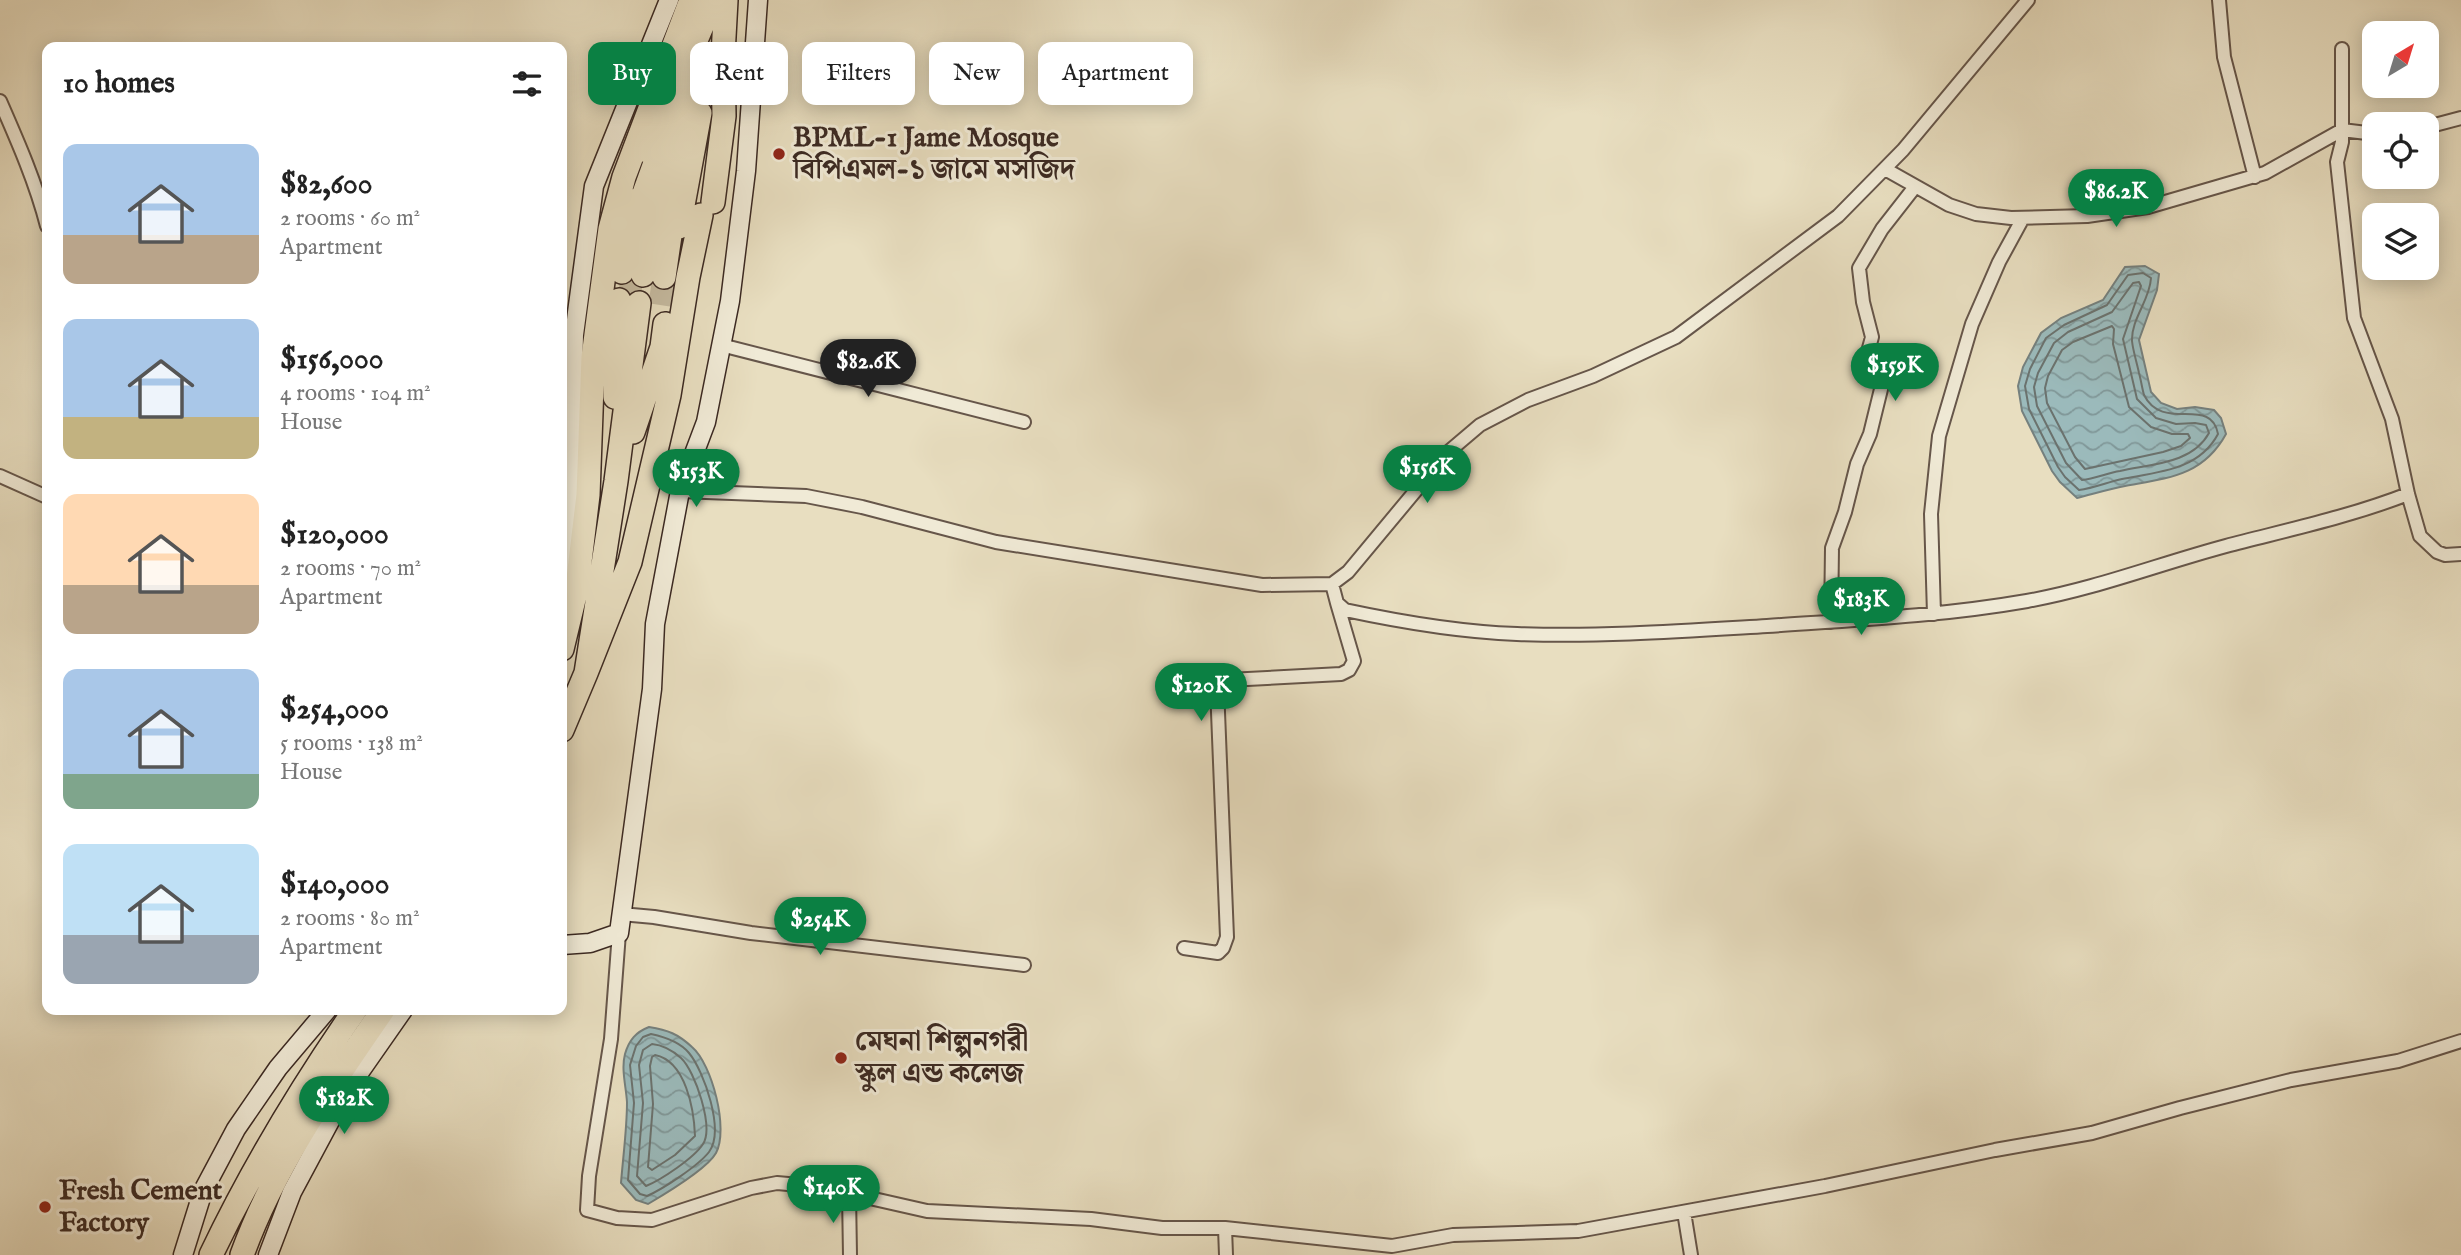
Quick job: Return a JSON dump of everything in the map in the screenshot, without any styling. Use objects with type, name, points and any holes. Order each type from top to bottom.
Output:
[{"type":"highway","points":[[567,627],[576,587],[588,495],[593,357],[610,229],[624,177],[691,0]]},
{"type":"highway","points":[[653,275],[702,208],[723,55],[719,0]]},
{"type":"highway","points":[[653,275],[683,206],[719,0]]},
{"type":"highway","points":[[567,718],[630,562],[669,395],[653,275],[652,200],[719,0]]},
{"type":"highway","points":[[586,673],[616,481],[623,343],[644,303],[662,347],[616,481]]},
{"type":"highway","points":[[211,1255],[234,1206],[274,1134],[352,1015]]},
{"type":"highway","points":[[242,1255],[293,1147],[380,1015]]},
{"type":"street","points":[[568,522],[576,469],[572,416],[574,335],[594,186],[668,0]]},
{"type":"street","points":[[758,0],[746,171],[730,301],[706,422],[680,491],[655,624],[652,689],[621,914],[611,1039],[589,1176],[587,1210],[617,1218],[652,1220],[751,1188],[777,1183],[821,1187],[927,1211],[1091,1219],[1162,1228],[1225,1228],[1392,1246],[1453,1235],[1578,1231],[2092,1133],[2291,1080],[2398,1061],[2461,1041]]},
{"type":"street","points":[[680,491],[806,496],[862,507],[996,542],[1124,564],[1262,585],[1332,584],[1348,572],[1447,453],[1480,425],[1528,400],[1593,376],[1676,337],[1838,216],[1885,169],[1969,74],[2028,0]]},
{"type":"street","points":[[2219,0],[2224,57],[2255,177]]},
{"type":"street","points":[[2342,49],[2342,142],[2337,162],[2354,318],[2392,419],[2420,536],[2437,552],[2445,555],[2461,554]]},
{"type":"street","points":[[0,101],[22,148],[42,203]]},
{"type":"street","points":[[2439,124],[2461,118]]},
{"type":"street","points":[[1885,169],[1914,188],[1949,205],[1976,214],[2023,218],[2087,216],[2148,207],[2255,177],[2342,130],[2362,132]]},
{"type":"street","points":[[1831,622],[1832,548],[1846,512],[1857,464],[1870,434],[1883,381],[1869,348],[1872,337],[1863,302],[1859,268],[1882,229],[1914,188]]},
{"type":"street","points":[[1934,614],[1931,514],[1938,436],[1972,324],[1999,262],[2023,218]]},
{"type":"street","points":[[721,345],[1024,422]]},
{"type":"street","points":[[0,476],[42,495]]},
{"type":"street","points":[[1337,603],[1345,610],[1355,612],[1433,625],[1515,634],[1614,635],[1934,614],[2026,601],[2091,587],[2191,556],[2364,511],[2408,494]]},
{"type":"street","points":[[1184,948],[1217,953],[1223,948],[1227,937],[1217,687],[1228,680],[1341,674],[1349,670],[1354,662],[1332,584]]},
{"type":"street","points":[[621,914],[751,933],[1024,965]]},
{"type":"street","points":[[567,945],[590,943],[619,933]]},
{"type":"street","points":[[183,1255],[203,1191],[236,1129],[278,1068],[323,1015]]},
{"type":"street","points":[[268,1255],[292,1192],[345,1093],[400,1015]]},
{"type":"street","points":[[849,1194],[850,1255]]},
{"type":"street","points":[[1684,1212],[1691,1255]]},
{"type":"street","points":[[1225,1228],[1226,1255]]},
{"type":"water","points":[[2145,266],[2159,274],[2157,290],[2139,340],[2151,392],[2161,403],[2177,409],[2195,407],[2214,410],[2221,418],[2226,434],[2207,459],[2183,473],[2077,498],[2052,471],[2022,411],[2018,386],[2023,367],[2041,333],[2061,318],[2103,300],[2125,267]]},
{"type":"water","points":[[649,1027],[677,1036],[699,1055],[712,1082],[721,1129],[720,1142],[711,1159],[685,1181],[648,1204],[636,1200],[621,1183],[627,1112],[624,1060],[631,1041],[640,1031]]},
{"type":"tunnel","points":[[629,302],[632,273]]},
{"type":"tunnel","points":[[660,305],[664,277]]},
{"type":"place","name":"BPML-1 Jame Mosque বিপিএমল-১ জামে মসজিদ","points":[[779,154]]},
{"type":"place","name":"মেঘনা শিল্পনগরী স্কুল এন্ড কলেজ","points":[[841,1058]]},
{"type":"place","name":"Fresh Cement Factory","points":[[45,1207]]}]
